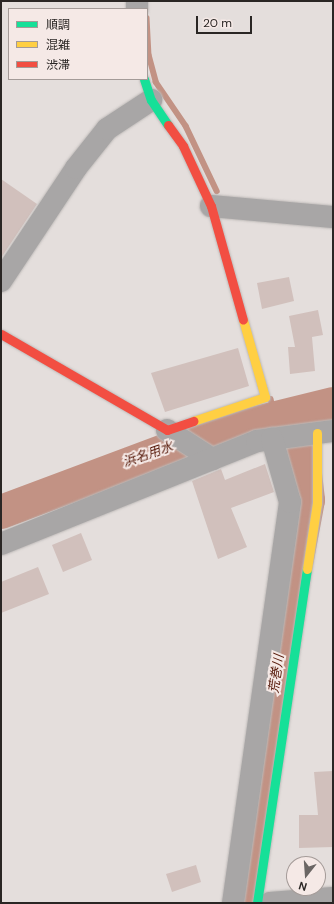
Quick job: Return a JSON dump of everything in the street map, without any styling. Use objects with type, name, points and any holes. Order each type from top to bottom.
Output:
[{"type":"street","points":[[144,80],[151,100],[183,146],[211,206],[265,397],[167,430]]},
{"type":"street","points":[[1,281],[76,168],[108,129],[151,100]]},
{"type":"street","points":[[211,206],[333,217]]},
{"type":"street","points":[[1,334],[136,409],[212,459]]},
{"type":"street","points":[[1,544],[257,441],[325,432],[317,503],[257,903]]},
{"type":"street","points":[[233,903],[290,502],[272,439]]},
{"type":"street","points":[[270,903],[333,898]]},
{"type":"building","points":[[1,179],[37,204],[1,258]]},
{"type":"building","points":[[289,277],[294,301],[262,309],[257,283]]},
{"type":"building","points":[[318,310],[323,335],[312,337],[315,371],[290,374],[288,347],[295,347],[289,316]]},
{"type":"building","points":[[238,348],[249,386],[165,412],[151,373]]},
{"type":"building","points":[[265,464],[274,492],[231,508],[247,547],[218,559],[192,481],[221,469],[225,480]]},
{"type":"building","points":[[81,533],[92,560],[63,572],[52,545]]},
{"type":"building","points":[[38,567],[49,594],[1,613],[1,582]]},
{"type":"building","points":[[333,771],[333,847],[299,848],[299,815],[318,815],[314,772]]},
{"type":"building","points":[[196,865],[201,882],[172,892],[166,874]]},
{"type":"waterway","points":[[148,36],[149,55],[156,82],[186,126],[217,191]]},
{"type":"waterway","points":[[271,399],[275,416]]},
{"type":"waterway","name":"浜名用水","points":[[1,512],[207,435],[333,404]]},
{"type":"waterway","name":"荒巻川","points":[[244,903],[284,628],[308,500],[302,447]]},
{"type":"traffic: fast","points":[[144,80],[151,100],[168,125]]},
{"type":"traffic: fast","points":[[257,903],[307,569]]},
{"type":"traffic: slow","points":[[193,421],[265,397],[243,320]]},
{"type":"traffic: slow","points":[[307,569],[317,503],[317,433]]},
{"type":"traffic: jam","points":[[168,125],[183,146],[211,206],[243,320]]},
{"type":"traffic: jam","points":[[1,334],[167,430],[193,421]]}]
